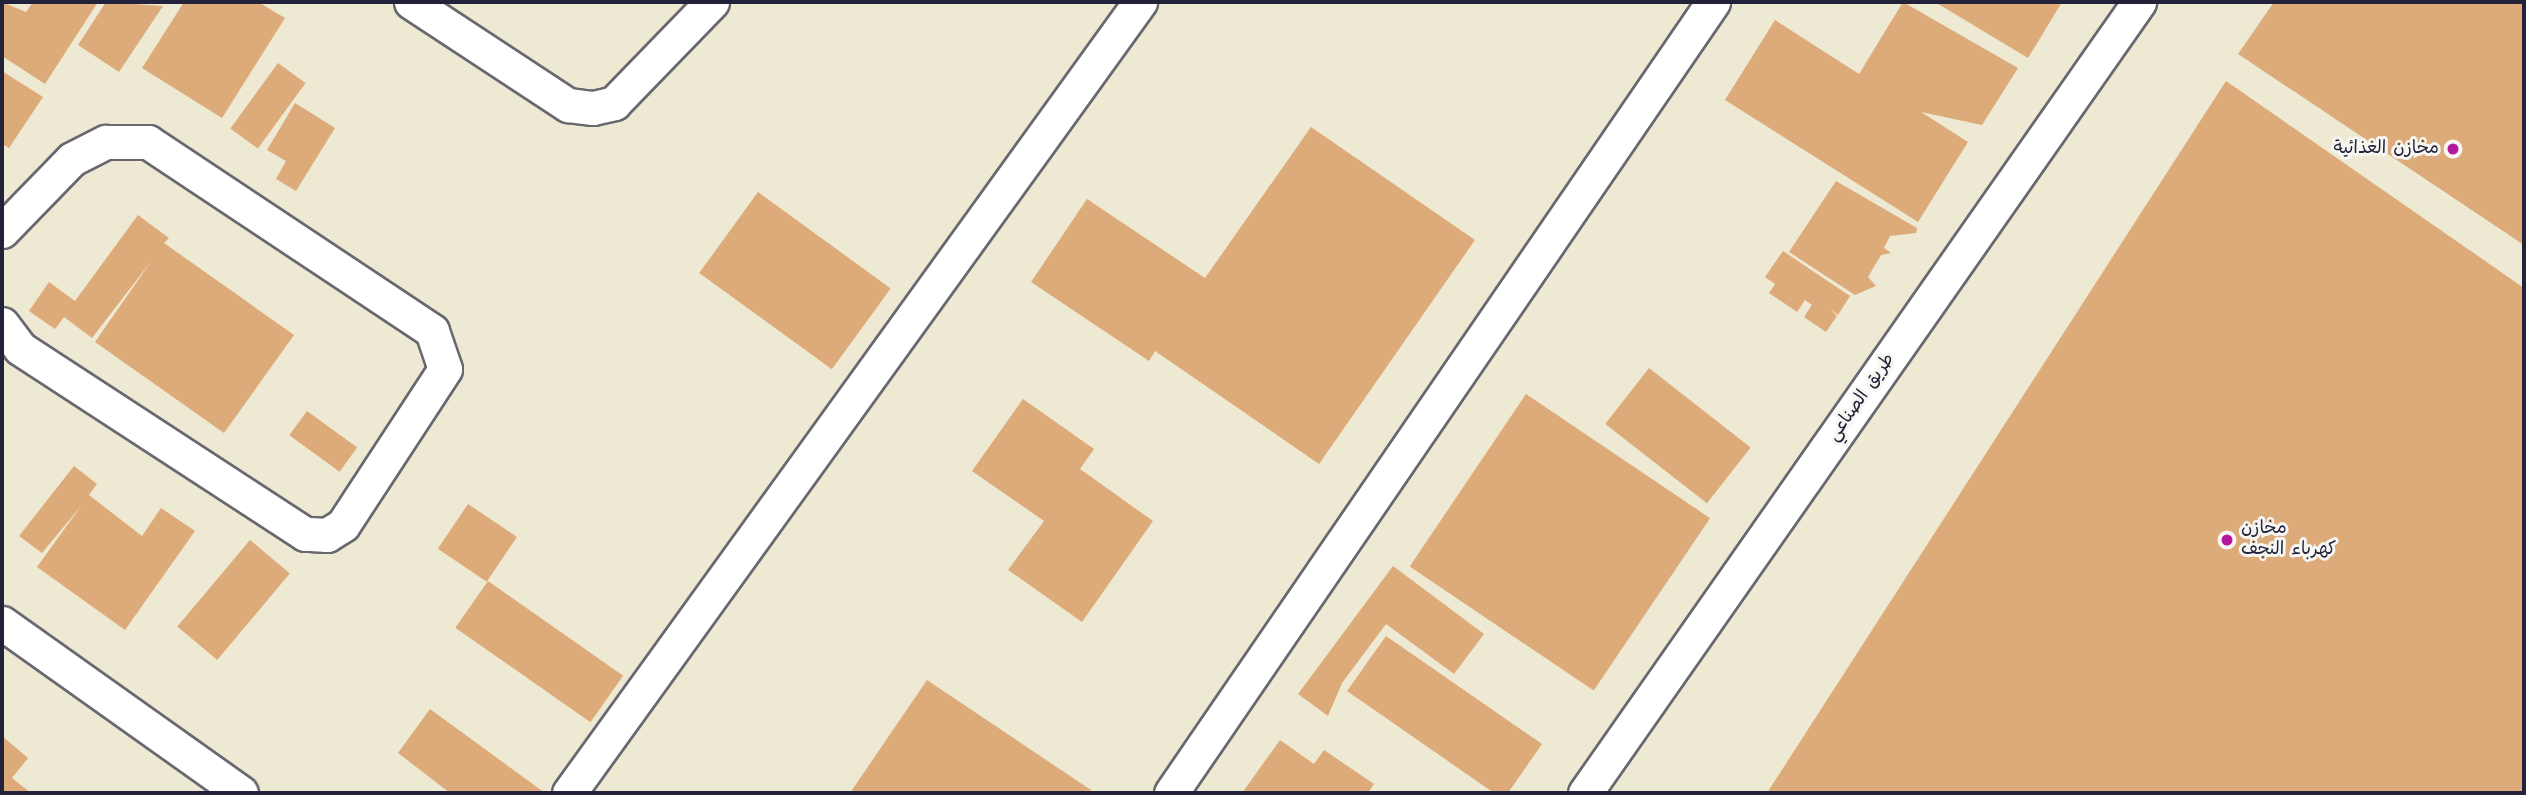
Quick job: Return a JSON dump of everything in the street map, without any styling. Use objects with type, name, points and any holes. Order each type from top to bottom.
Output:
[{"type":"street","points":[[411,2],[568,104],[593,108],[614,103],[712,2]]},
{"type":"street","points":[[569,793],[1140,2]]},
{"type":"street","points":[[1171,793],[1713,2]]},
{"type":"street","name":"طريق الصناعي","points":[[1585,793],[2138,2]]},
{"type":"street","points":[[2,231],[72,159],[106,142],[148,142],[432,331],[445,369],[343,524],[327,535],[305,534],[20,348],[2,324]]},
{"type":"street","points":[[2,623],[241,793]]},
{"type":"building","points":[[2,2],[26,12],[33,2],[98,2],[45,84],[2,56]]},
{"type":"building","points":[[106,2],[163,6],[119,72],[78,45]]},
{"type":"building","points":[[184,2],[258,2],[285,18],[222,118],[142,68]]},
{"type":"building","points":[[1903,2],[2018,68],[1982,125],[1921,112],[1968,142],[1918,222],[1725,100],[1775,20],[1859,74]]},
{"type":"building","points":[[1935,2],[2062,2],[2028,58]]},
{"type":"building","name":"مخازن الغذائية","points":[[2274,2],[2524,2],[2524,245],[2238,54]]},
{"type":"building","points":[[278,63],[306,83],[258,149],[230,129]]},
{"type":"building","points":[[2,71],[43,97],[9,148],[2,144]]},
{"type":"building","name":"مخازن كهرباء النجف","points":[[2226,81],[2524,288],[2524,793],[1767,793]]},
{"type":"building","points":[[295,103],[335,128],[296,191],[276,179],[286,161],[267,150]]},
{"type":"building","points":[[1311,127],[1475,240],[1319,464],[1155,351],[1149,361],[1031,282],[1087,199],[1205,278]]},
{"type":"building","points":[[1836,181],[1917,228],[1916,233],[1890,236],[1884,248],[1891,253],[1881,255],[1868,277],[1876,286],[1855,295],[1789,252]]},
{"type":"building","points":[[758,192],[891,288],[832,369],[699,273]]},
{"type":"building","points":[[138,215],[169,238],[164,243],[294,335],[224,433],[95,342],[152,260],[92,338],[64,317],[55,329],[29,311],[49,282],[75,301]]},
{"type":"building","points":[[1783,251],[1850,296],[1838,315],[1830,309],[1837,316],[1826,332],[1804,317],[1812,305],[1805,300],[1797,312],[1769,293],[1775,284],[1765,277]]},
{"type":"building","points":[[1649,368],[1751,447],[1707,503],[1605,424]]},
{"type":"building","points":[[1526,394],[1710,518],[1594,691],[1410,566]]},
{"type":"building","points":[[1023,399],[1094,449],[1080,469],[1153,521],[1082,622],[1008,570],[1044,521],[972,471]]},
{"type":"building","points":[[307,411],[357,447],[340,472],[289,435]]},
{"type":"building","points":[[74,466],[97,484],[89,495],[142,536],[161,508],[195,531],[125,630],[37,567],[81,506],[42,553],[19,536]]},
{"type":"building","points":[[468,504],[517,537],[487,582],[438,549]]},
{"type":"building","points":[[250,540],[290,573],[217,660],[177,627]]},
{"type":"building","points":[[1393,566],[1484,634],[1454,674],[1386,624],[1342,683],[1328,716],[1298,694]]},
{"type":"building","points":[[488,581],[623,676],[590,722],[455,628]]},
{"type":"building","points":[[1386,636],[1542,744],[1508,793],[1494,793],[1347,691]]},
{"type":"building","points":[[927,680],[1091,790],[1089,793],[850,793]]},
{"type":"building","points":[[430,709],[545,793],[450,793],[398,753]]},
{"type":"building","points":[[2,736],[28,758],[12,778],[31,793],[2,793]]},
{"type":"building","points":[[1280,740],[1314,764],[1324,750],[1374,784],[1368,793],[1242,793]]},
{"type":"place","name":"مخازن الغذائية","points":[[2453,149]]},
{"type":"place","name":"مخازن كهرباء النجف","points":[[2227,540]]}]
